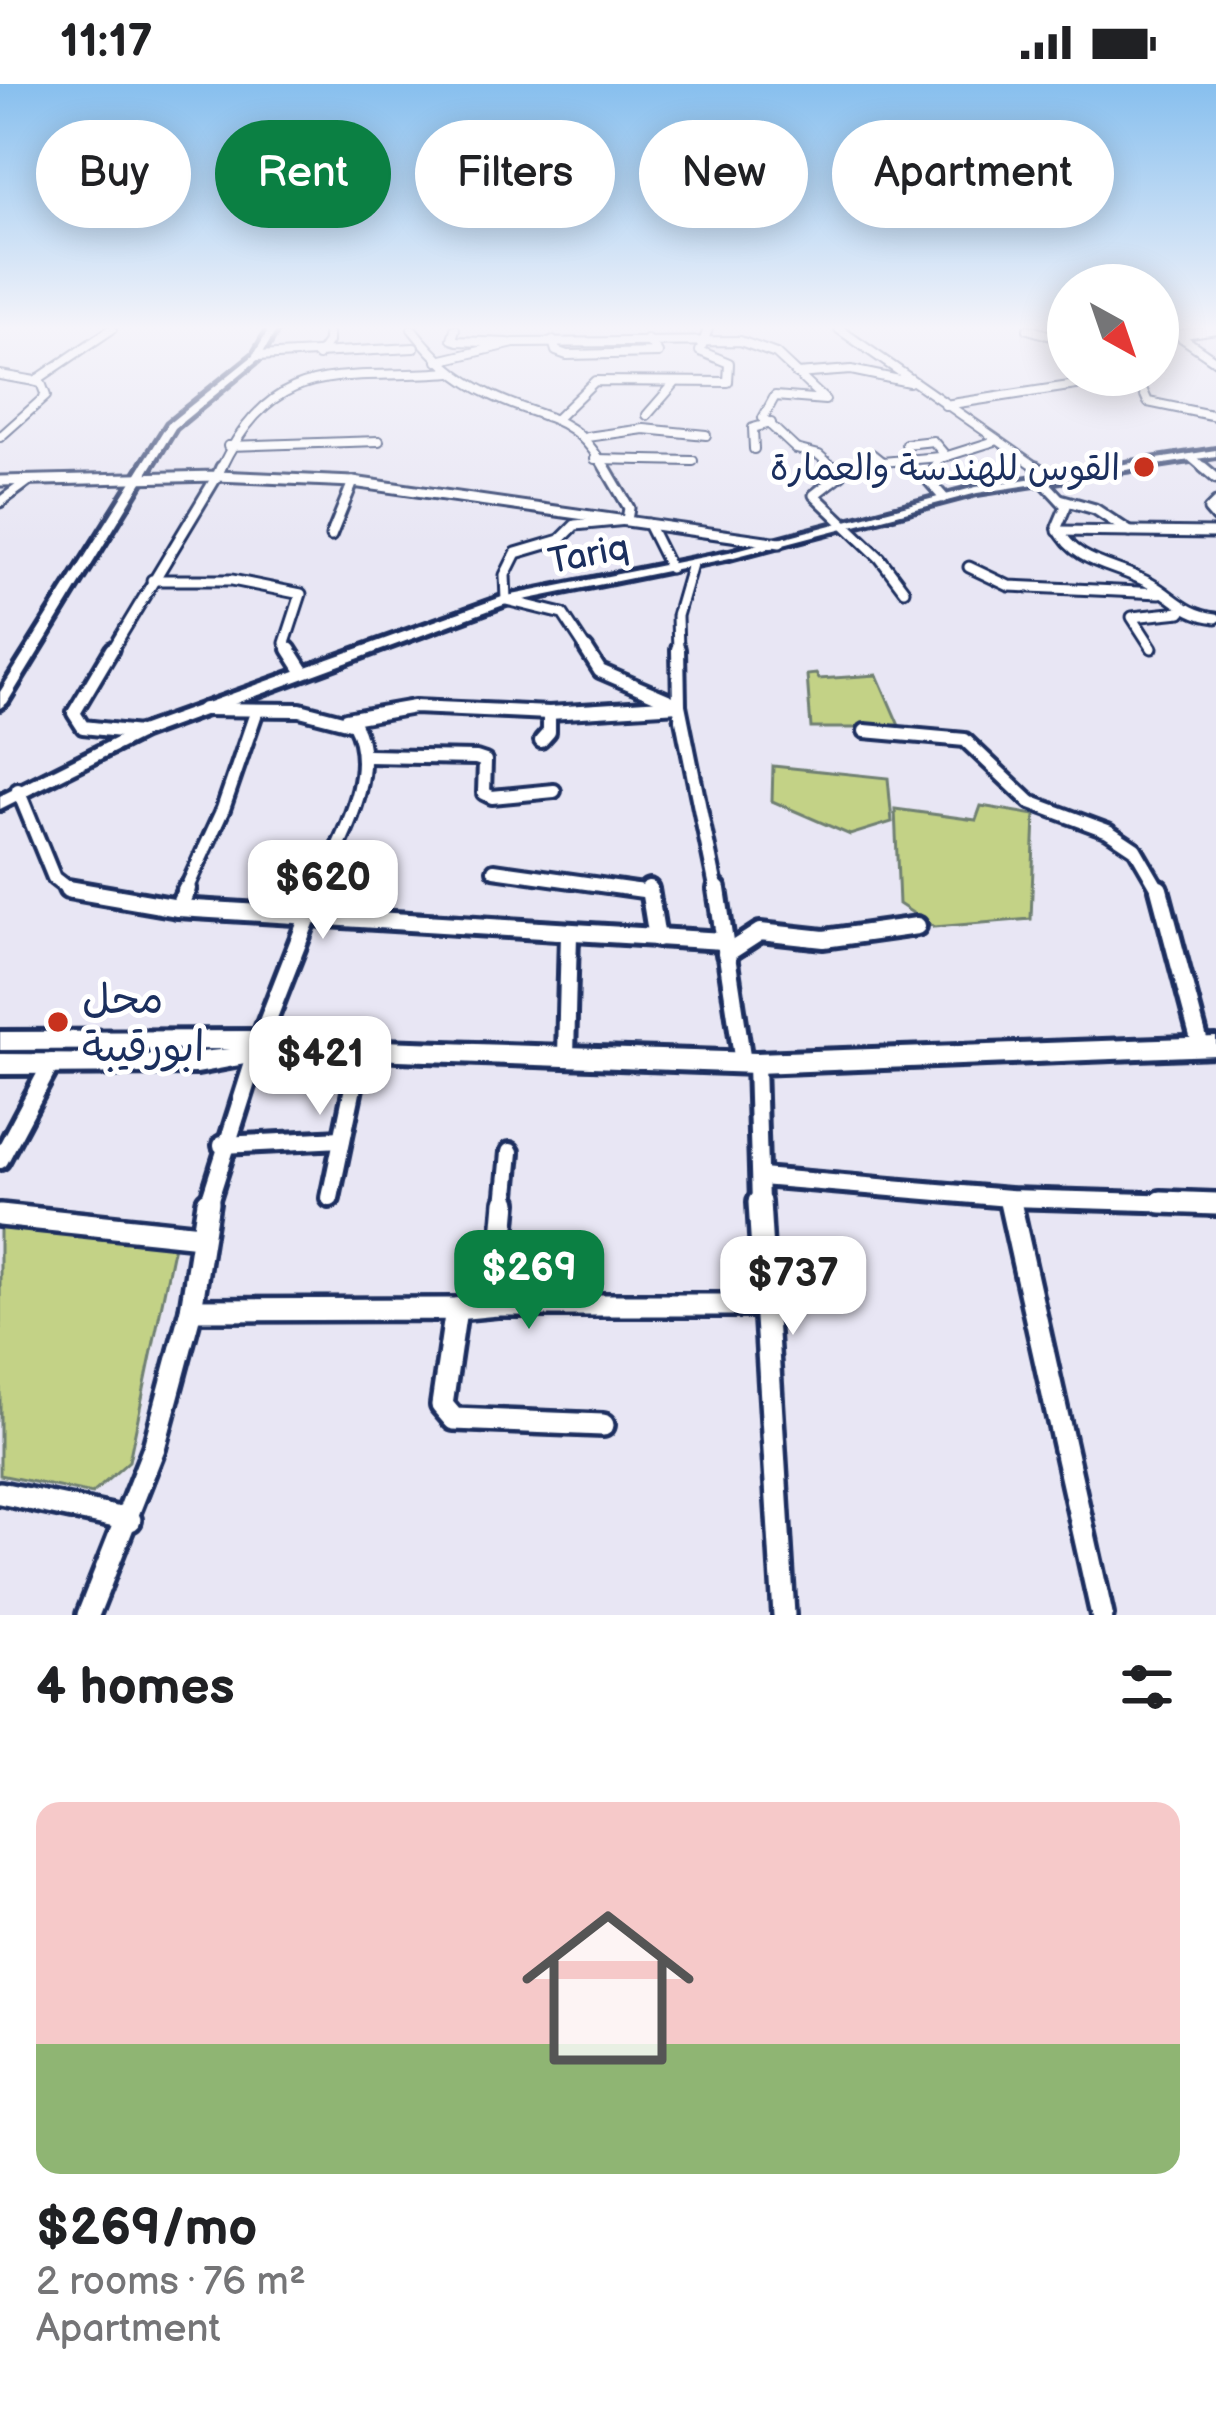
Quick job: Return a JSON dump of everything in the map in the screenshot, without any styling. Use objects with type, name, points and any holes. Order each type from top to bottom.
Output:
[{"type":"main road","points":[[0,703],[171,426],[202,400]]},
{"type":"main road","name":"Tariq","points":[[0,803],[139,733],[506,600],[692,564],[944,498],[1216,453]]},
{"type":"main road","points":[[0,1041],[750,1063],[1208,1047]]},
{"type":"main road","points":[[52,1062],[64,1041]]},
{"type":"main road","points":[[0,1064],[193,1063],[259,1049]]},
{"type":"street","points":[[1,435],[41,400]]},
{"type":"street","points":[[139,733],[83,727],[73,719],[217,476],[228,446],[244,420],[266,400]]},
{"type":"street","points":[[505,400],[556,418],[587,437],[629,508],[627,520]]},
{"type":"street","points":[[556,418],[575,400]]},
{"type":"street","points":[[647,415],[660,400]]},
{"type":"street","points":[[770,400],[763,416],[796,448],[821,456],[843,476],[813,493],[842,526],[880,557],[904,590]]},
{"type":"street","points":[[939,400],[1046,478],[1068,512],[1058,531]]},
{"type":"street","points":[[945,405],[975,400]]},
{"type":"street","points":[[1147,400],[1216,416]]},
{"type":"street","points":[[754,449],[753,428],[771,423]]},
{"type":"street","points":[[587,437],[644,429],[706,435]]},
{"type":"street","points":[[228,446],[380,441]]},
{"type":"street","points":[[906,444],[933,441],[942,456]]},
{"type":"street","points":[[872,454],[882,462],[942,456],[995,441]]},
{"type":"street","points":[[942,456],[928,481],[944,498]]},
{"type":"street","points":[[1192,458],[1216,478]]},
{"type":"street","points":[[596,459],[692,461]]},
{"type":"street","points":[[0,481],[217,476],[353,482],[780,543]]},
{"type":"street","points":[[0,502],[27,482]]},
{"type":"street","points":[[331,536],[353,482]]},
{"type":"street","points":[[1060,499],[1096,509],[1130,532]]},
{"type":"street","points":[[1216,503],[1209,509],[1216,518]]},
{"type":"street","points":[[627,520],[575,525],[560,540],[516,553],[505,574],[506,600],[563,614],[600,671],[679,705]]},
{"type":"street","points":[[648,524],[670,568]]},
{"type":"street","points":[[1058,531],[1216,532]]},
{"type":"street","points":[[1058,531],[1088,559],[1146,581],[1180,612]]},
{"type":"street","points":[[692,564],[676,616],[679,705],[750,1063],[761,1177],[762,1305],[784,1615]]},
{"type":"street","points":[[969,567],[1009,586],[1160,593]]},
{"type":"street","points":[[152,580],[232,580],[299,594],[285,643],[303,671]]},
{"type":"street","points":[[1152,648],[1132,617],[1180,612],[1216,618]]},
{"type":"street","points":[[204,710],[310,711],[344,719],[414,707],[549,713],[679,705]]},
{"type":"street","points":[[178,908],[223,809],[257,710]]},
{"type":"street","points":[[542,741],[549,732],[549,713]]},
{"type":"street","points":[[88,1615],[130,1520],[191,1310],[200,1236],[222,1145],[307,915],[353,808],[367,756],[361,733],[344,719]]},
{"type":"street","points":[[866,731],[964,740],[1030,802],[1108,831],[1135,849],[1164,898],[1208,1047]]},
{"type":"street","points":[[367,756],[476,758],[485,761],[484,793],[554,791]]},
{"type":"street","points":[[18,790],[62,886],[178,908],[658,938],[724,948],[760,932],[824,939],[917,926]]},
{"type":"street","points":[[494,870],[649,888],[658,938]]},
{"type":"street","points":[[566,1056],[569,934]]},
{"type":"street","points":[[330,1198],[361,1048]]},
{"type":"street","points":[[0,1160],[52,1062]]},
{"type":"street","points":[[222,1145],[342,1139]]},
{"type":"street","points":[[497,1305],[510,1152]]},
{"type":"street","points":[[761,1177],[1009,1198],[1216,1204]]},
{"type":"street","points":[[1009,1198],[1102,1615]]},
{"type":"street","points":[[0,1215],[200,1236]]},
{"type":"street","points":[[191,1310],[762,1305]]},
{"type":"street","points":[[456,1310],[442,1406],[454,1419],[603,1425]]},
{"type":"street","points":[[0,1492],[130,1520]]},
{"type":"green space","points":[[816,674],[819,679],[877,675],[900,728],[811,728],[807,675]]},
{"type":"green space","points":[[773,766],[888,778],[892,822],[850,835],[772,801]]},
{"type":"green space","points":[[981,806],[1035,815],[1031,919],[934,927],[899,904],[895,809],[976,820]]},
{"type":"green space","points":[[0,1224],[174,1245],[129,1461],[92,1494],[0,1475]]},
{"type":"place","name":"القوس للهندسة والعمارة","points":[[1144,467]]},
{"type":"place","name":"محل ابورقيبة","points":[[58,1022]]}]
